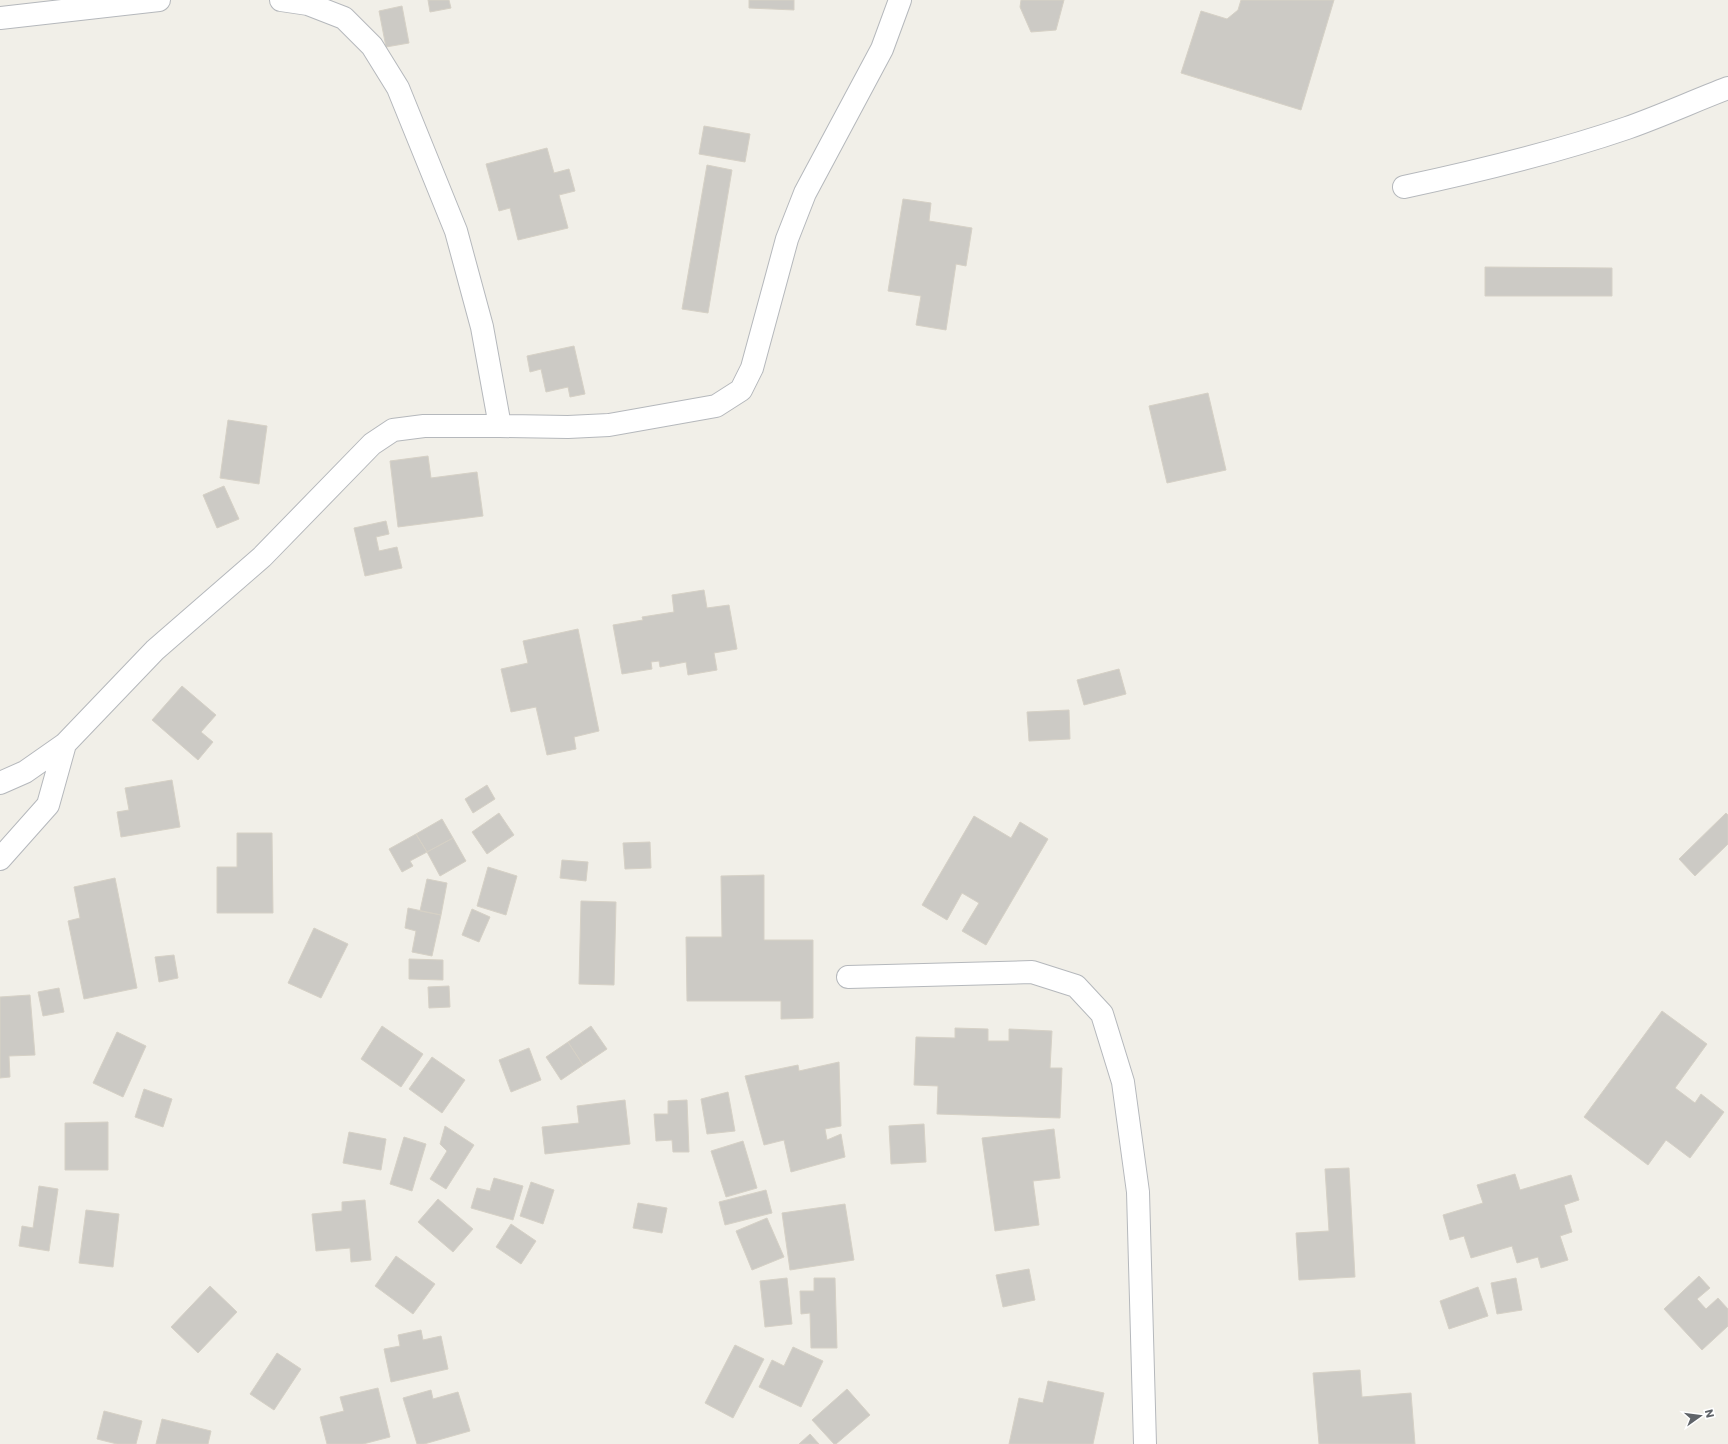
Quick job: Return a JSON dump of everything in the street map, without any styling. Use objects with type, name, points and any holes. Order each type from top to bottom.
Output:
[{"type":"street","points":[[0,18],[159,0]]},
{"type":"street","points":[[281,0],[308,4],[344,18],[372,46],[398,88],[456,231],[482,326],[500,426]]},
{"type":"street","points":[[0,783],[25,772],[65,744],[155,650],[262,557],[372,444],[393,430],[424,426],[568,427],[609,425],[716,406],[741,390],[752,368],[787,239],[805,193],[882,49],[900,0]]},
{"type":"street","points":[[1404,187],[1542,155],[1628,128],[1728,88]]},
{"type":"street","points":[[0,859],[48,805],[65,744]]},
{"type":"street","points":[[848,977],[1032,972],[1076,986],[1102,1014],[1123,1082],[1138,1192],[1145,1444]]},
{"type":"building","points":[[428,0],[449,0],[451,8],[430,12]]},
{"type":"building","points":[[749,0],[794,0],[794,10],[749,8]]},
{"type":"building","points":[[1021,0],[1064,0],[1056,30],[1031,32],[1020,7]]},
{"type":"building","points":[[1241,0],[1334,0],[1301,110],[1181,73],[1201,11],[1227,19],[1238,10]]},
{"type":"building","points":[[402,6],[409,43],[386,47],[379,11]]},
{"type":"building","points":[[704,126],[750,134],[745,162],[699,154]]},
{"type":"building","points":[[547,148],[554,173],[569,169],[575,191],[559,195],[568,228],[518,240],[510,208],[499,211],[486,164]]},
{"type":"building","points":[[707,165],[732,170],[708,313],[682,309]]},
{"type":"building","points":[[903,199],[931,203],[929,221],[972,228],[966,266],[956,264],[946,330],[916,325],[921,296],[888,291]]},
{"type":"building","points":[[1485,267],[1612,268],[1612,296],[1485,296]]},
{"type":"building","points":[[574,346],[585,394],[570,397],[568,387],[546,392],[541,369],[530,372],[527,356]]},
{"type":"building","points":[[1208,393],[1226,470],[1167,483],[1149,406]]},
{"type":"building","points":[[228,420],[267,426],[259,484],[220,478]]},
{"type":"building","points":[[428,456],[431,478],[477,472],[483,516],[398,527],[390,461]]},
{"type":"building","points":[[224,486],[239,519],[217,528],[203,495]]},
{"type":"building","points":[[386,521],[389,534],[376,537],[379,551],[397,547],[402,568],[365,576],[354,528]]},
{"type":"building","points":[[704,590],[707,608],[729,605],[737,649],[714,653],[717,670],[688,675],[686,662],[660,667],[659,661],[651,662],[652,669],[622,674],[613,625],[643,620],[642,617],[674,612],[672,595]]},
{"type":"building","points":[[578,629],[599,731],[574,737],[576,749],[547,755],[536,707],[511,712],[501,669],[528,663],[523,641]]},
{"type":"building","points":[[1119,669],[1126,694],[1084,705],[1077,680]]},
{"type":"building","points":[[182,686],[216,715],[201,732],[213,742],[198,760],[152,720]]},
{"type":"building","points":[[1069,710],[1070,739],[1029,741],[1027,712]]},
{"type":"building","points":[[172,780],[180,827],[121,837],[117,812],[129,810],[125,788]]},
{"type":"building","points":[[487,785],[495,799],[473,813],[465,799]]},
{"type":"building","points":[[499,813],[514,835],[487,854],[472,832]]},
{"type":"building","points":[[1726,813],[1728,815],[1728,844],[1695,876],[1679,859]]},
{"type":"building","points":[[974,816],[1011,838],[1020,822],[1048,839],[986,945],[962,931],[979,903],[962,893],[947,920],[922,905]]},
{"type":"building","points":[[442,819],[453,838],[427,852],[416,834]]},
{"type":"building","points":[[237,833],[272,833],[273,913],[217,913],[217,867],[237,867]]},
{"type":"building","points":[[416,834],[427,852],[410,861],[413,866],[402,872],[389,849]]},
{"type":"building","points":[[453,838],[466,861],[440,876],[427,852]]},
{"type":"building","points":[[650,842],[651,868],[625,869],[623,843]]},
{"type":"building","points":[[562,860],[588,862],[586,881],[560,878]]},
{"type":"building","points":[[488,867],[517,876],[506,915],[477,906]]},
{"type":"building","points":[[764,875],[764,940],[813,940],[813,1018],[781,1019],[781,1001],[687,1001],[686,937],[722,937],[721,876]]},
{"type":"building","points":[[115,878],[137,988],[84,999],[68,921],[80,918],[74,887]]},
{"type":"building","points":[[427,879],[447,883],[441,915],[420,911]]},
{"type":"building","points":[[581,901],[616,902],[614,985],[579,984]]},
{"type":"building","points":[[408,908],[441,915],[432,956],[412,952],[416,931],[405,928]]},
{"type":"building","points":[[472,909],[490,917],[479,942],[462,935]]},
{"type":"building","points":[[314,928],[348,944],[321,998],[288,983]]},
{"type":"building","points":[[174,955],[178,978],[159,982],[155,957]]},
{"type":"building","points":[[409,959],[443,960],[443,980],[409,979]]},
{"type":"building","points":[[449,986],[450,1007],[429,1008],[428,987]]},
{"type":"building","points":[[59,988],[64,1012],[43,1016],[38,992]]},
{"type":"building","points":[[30,995],[35,1055],[9,1056],[10,1077],[0,1078],[0,997]]},
{"type":"building","points":[[1662,1011],[1707,1044],[1675,1088],[1695,1103],[1701,1094],[1724,1112],[1690,1158],[1666,1140],[1648,1165],[1584,1117]]},
{"type":"building","points":[[382,1026],[423,1054],[401,1087],[361,1059]]},
{"type":"building","points":[[591,1026],[607,1049],[583,1065],[568,1042]]},
{"type":"building","points":[[955,1028],[988,1029],[988,1041],[1009,1041],[1009,1029],[1052,1031],[1050,1068],[1062,1068],[1060,1118],[937,1114],[938,1086],[914,1085],[916,1037],[955,1038]]},
{"type":"building","points":[[117,1032],[146,1046],[123,1097],[93,1083]]},
{"type":"building","points":[[568,1042],[583,1065],[561,1080],[546,1057]]},
{"type":"building","points":[[529,1048],[541,1080],[511,1092],[499,1060]]},
{"type":"building","points":[[432,1057],[465,1080],[442,1113],[409,1089]]},
{"type":"building","points":[[839,1062],[841,1126],[825,1129],[827,1140],[841,1134],[845,1157],[791,1172],[784,1140],[764,1145],[745,1076],[798,1065],[799,1071]]},
{"type":"building","points":[[144,1089],[172,1099],[163,1127],[135,1117]]},
{"type":"building","points":[[728,1092],[735,1131],[707,1134],[701,1099]]},
{"type":"building","points":[[625,1100],[630,1144],[545,1154],[542,1127],[579,1123],[577,1106]]},
{"type":"building","points":[[687,1100],[689,1152],[673,1152],[672,1140],[656,1141],[654,1114],[668,1114],[668,1101]]},
{"type":"building","points":[[108,1122],[108,1170],[65,1170],[65,1123]]},
{"type":"building","points":[[924,1124],[926,1162],[891,1164],[889,1126]]},
{"type":"building","points":[[445,1126],[474,1145],[446,1189],[430,1179],[447,1151],[440,1144]]},
{"type":"building","points":[[1054,1129],[1060,1178],[1033,1181],[1039,1225],[995,1231],[982,1138]]},
{"type":"building","points":[[349,1132],[386,1139],[381,1170],[343,1163]]},
{"type":"building","points":[[404,1137],[426,1144],[412,1191],[390,1184]]},
{"type":"building","points":[[743,1141],[757,1188],[726,1197],[711,1151]]},
{"type":"building","points":[[1349,1168],[1355,1277],[1299,1280],[1296,1233],[1329,1231],[1325,1169]]},
{"type":"building","points":[[1515,1174],[1520,1190],[1571,1175],[1579,1200],[1564,1205],[1572,1232],[1560,1236],[1568,1260],[1541,1268],[1538,1257],[1517,1263],[1512,1246],[1471,1258],[1464,1236],[1450,1240],[1443,1215],[1483,1203],[1477,1185]]},
{"type":"building","points":[[494,1178],[523,1186],[513,1220],[471,1208],[477,1188],[490,1191]]},
{"type":"building","points":[[531,1182],[554,1190],[543,1224],[520,1216]]},
{"type":"building","points":[[39,1186],[58,1189],[49,1251],[19,1246],[22,1226],[33,1228]]},
{"type":"building","points":[[766,1190],[772,1213],[725,1225],[719,1202]]},
{"type":"building","points":[[438,1199],[473,1229],[453,1252],[418,1222]]},
{"type":"building","points":[[365,1200],[371,1260],[351,1262],[350,1248],[316,1251],[312,1214],[342,1211],[342,1202]]},
{"type":"building","points":[[638,1203],[667,1208],[662,1233],[633,1228]]},
{"type":"building","points":[[845,1204],[854,1260],[790,1270],[782,1213]]},
{"type":"building","points":[[86,1210],[119,1214],[113,1267],[79,1263]]},
{"type":"building","points":[[767,1218],[784,1257],[752,1270],[736,1231]]},
{"type":"building","points":[[511,1224],[536,1241],[521,1264],[496,1247]]},
{"type":"building","points":[[396,1256],[435,1284],[413,1314],[375,1286]]},
{"type":"building","points":[[1029,1269],[1035,1300],[1003,1307],[996,1275]]},
{"type":"building","points":[[1699,1276],[1710,1288],[1697,1299],[1706,1309],[1718,1298],[1728,1309],[1728,1326],[1702,1350],[1664,1309]]},
{"type":"building","points":[[787,1278],[792,1324],[765,1327],[760,1281]]},
{"type":"building","points":[[814,1278],[835,1278],[837,1348],[811,1348],[810,1313],[801,1314],[800,1291],[814,1291]]},
{"type":"building","points":[[1516,1278],[1522,1310],[1497,1314],[1491,1283]]},
{"type":"building","points":[[210,1286],[237,1312],[198,1353],[171,1327]]},
{"type":"building","points":[[1478,1287],[1488,1316],[1449,1329],[1440,1301]]},
{"type":"building","points":[[421,1330],[423,1340],[441,1336],[448,1369],[391,1382],[384,1349],[400,1346],[398,1335]]},
{"type":"building","points":[[735,1345],[764,1359],[733,1418],[705,1403]]},
{"type":"building","points":[[793,1347],[823,1361],[801,1407],[759,1387],[772,1360],[784,1366]]},
{"type":"building","points":[[277,1353],[301,1369],[274,1410],[250,1394]]},
{"type":"building","points":[[1360,1370],[1362,1397],[1411,1393],[1415,1444],[1319,1444],[1313,1373]]},
{"type":"building","points":[[1048,1381],[1104,1393],[1093,1444],[1009,1444],[1019,1398],[1043,1403]]},
{"type":"building","points":[[378,1388],[390,1437],[363,1444],[327,1444],[320,1417],[344,1411],[340,1397]]},
{"type":"building","points":[[847,1389],[870,1415],[836,1444],[834,1444],[812,1420]]},
{"type":"building","points":[[431,1390],[433,1399],[458,1392],[470,1431],[424,1444],[417,1444],[403,1398]]},
{"type":"building","points":[[104,1411],[142,1421],[136,1444],[117,1444],[97,1439]]},
{"type":"building","points":[[162,1419],[211,1431],[208,1444],[156,1444]]},
{"type":"building","points":[[810,1434],[819,1444],[799,1444]]}]
